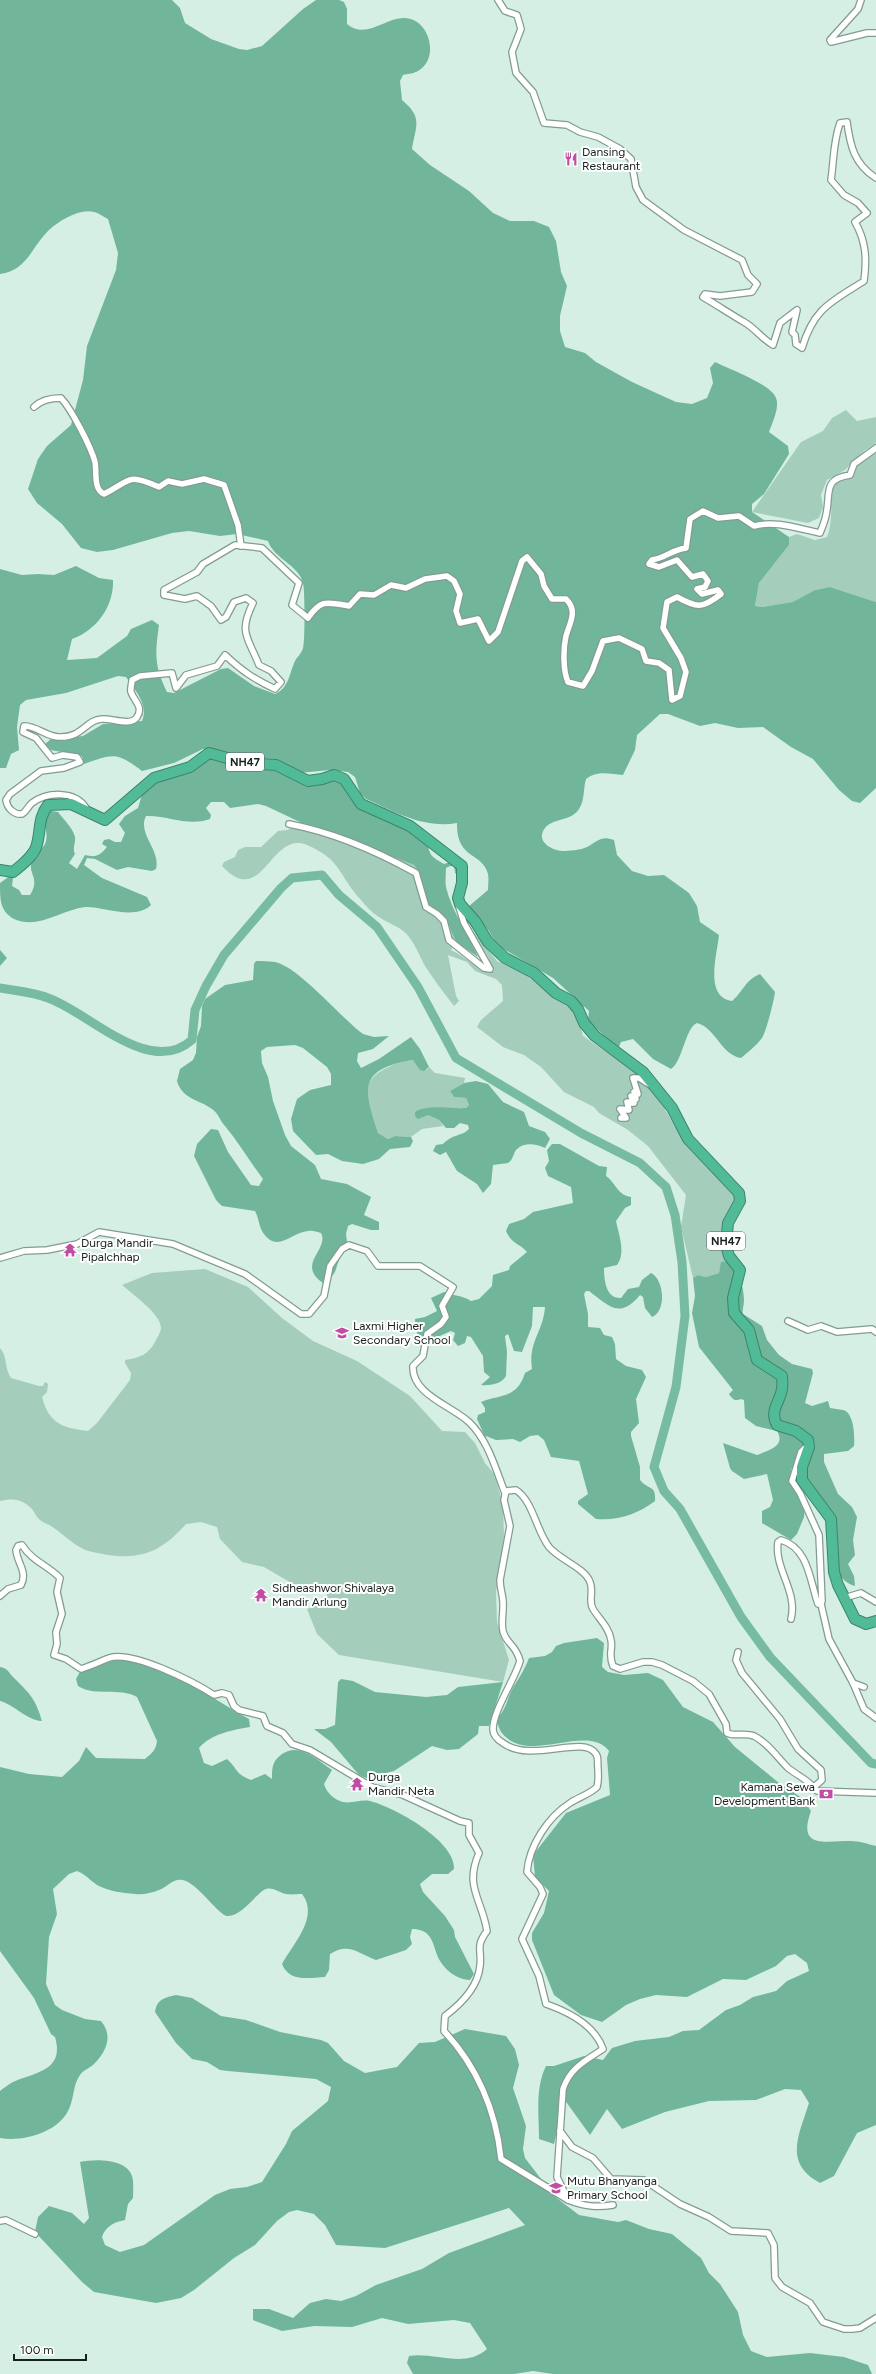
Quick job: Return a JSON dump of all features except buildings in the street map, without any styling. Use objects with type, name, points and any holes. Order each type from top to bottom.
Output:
[{"type":"highway","name":"NH47","points":[[0,870],[13,872],[27,860],[37,846],[41,814],[48,805],[71,804],[105,820],[154,778],[190,767],[209,753],[246,763],[276,765],[308,781],[334,775],[344,779],[361,804],[410,826],[462,866],[462,884],[458,898],[460,904],[488,942],[505,958],[534,973],[556,993],[571,1001],[578,1010],[584,1023],[596,1036],[643,1072],[672,1108],[692,1144],[739,1193],[740,1201],[728,1223],[726,1245],[729,1256],[740,1270],[734,1298],[734,1313],[749,1330],[757,1360],[782,1376],[782,1390],[774,1409],[774,1419],[777,1425],[796,1431],[808,1440],[808,1444]]},
{"type":"highway","points":[[808,1444],[802,1467],[802,1480],[831,1519],[833,1567],[838,1585],[855,1619],[866,1624],[876,1621]]},
{"type":"street","points":[[498,0],[505,11],[517,15],[520,22],[521,29],[512,52],[516,73],[533,92],[544,123],[568,125],[580,132],[598,137],[620,149],[631,159],[636,187],[642,200],[684,230],[742,260],[748,275],[757,284],[752,292],[720,296],[705,294],[703,297],[722,307],[734,318],[744,322],[773,345],[780,323],[797,310],[792,332],[795,335],[796,344],[802,348],[807,329],[816,314],[836,298],[864,281],[867,262],[863,235],[855,222],[867,213],[858,203],[844,195],[832,180],[835,155],[834,144],[840,123],[847,122],[851,149],[869,174],[876,178]]},
{"type":"street","points":[[860,0],[858,9],[830,40],[831,42],[867,33],[876,34]]},
{"type":"street","points":[[34,407],[45,400],[55,398],[61,398],[66,404],[87,439],[95,463],[98,488],[104,494],[119,484],[132,479],[141,480],[159,487],[168,481],[182,484],[204,479],[224,485],[238,526],[241,546]]},
{"type":"street","points":[[86,812],[86,807],[81,803],[54,794],[38,799],[22,814],[14,813],[7,805],[10,794],[35,775],[47,769],[64,768],[80,762],[77,757],[71,755],[52,758],[36,738],[23,732],[24,726],[60,737],[80,733],[91,722],[101,719],[132,722],[137,718],[139,706],[131,691],[132,680],[146,675],[172,672],[176,688],[186,675],[217,666],[225,655],[244,673],[261,683],[275,688],[281,682],[271,671],[259,665],[244,633],[246,617],[253,603],[246,598],[234,602],[226,617],[221,620],[211,606],[197,596],[186,599],[164,595],[164,590],[197,572],[203,564],[235,545],[262,548],[299,583],[292,605],[308,618],[316,606],[328,602],[349,606],[360,594],[374,594],[391,585],[406,588],[425,579],[447,576],[454,581],[460,594],[456,611],[460,623],[478,619],[489,641],[498,632],[522,561],[527,557],[542,574],[544,586],[552,599],[566,599],[572,604],[573,615],[565,638],[564,674],[568,682],[583,686],[592,671],[602,641],[619,638],[642,649],[646,661],[659,664],[670,670],[672,700],[680,696],[686,672],[663,628],[667,602],[677,597],[692,606],[707,605],[721,594],[718,590],[702,594],[697,589],[704,587],[708,581],[703,574],[692,577],[677,560],[659,567],[649,564],[652,560],[662,558],[674,550],[686,548],[690,519],[703,511],[718,518],[739,516],[754,526],[764,523],[778,524],[820,533],[826,515],[828,494],[832,482],[838,477],[850,475],[854,464],[876,448]]},
{"type":"street","points":[[289,824],[307,828],[357,846],[399,863],[416,873],[426,906],[444,921],[449,940],[484,968],[490,969],[464,923],[458,908],[458,898]]},
{"type":"street","points":[[621,1118],[626,1118],[620,1109],[629,1110],[627,1102],[634,1103],[631,1096],[636,1099],[634,1092],[638,1094],[633,1078],[639,1078],[649,1085],[654,1086]]},
{"type":"street","points":[[0,1258],[24,1251],[48,1250],[77,1244],[99,1232],[173,1244],[245,1274],[301,1314],[309,1314],[318,1306],[328,1287],[330,1266],[342,1249],[349,1245],[367,1251],[378,1266],[420,1266],[452,1288],[442,1306],[446,1317],[441,1324],[427,1334],[423,1356],[413,1366],[412,1374],[416,1383],[423,1390],[470,1423],[483,1439],[505,1493],[510,1526],[500,1580],[500,1589],[503,1601],[502,1629],[504,1635],[515,1647],[520,1661],[495,1721],[493,1728],[494,1734],[507,1747],[518,1751],[542,1752],[580,1746],[591,1749],[598,1758],[597,1786],[570,1803],[553,1820],[537,1840],[528,1859],[527,1872],[540,1887],[543,1894],[522,1939],[539,1976],[546,2004],[576,2019],[591,2030],[599,2039],[603,2049],[581,2062],[566,2078],[562,2089],[562,2115],[557,2178],[568,2200]]},
{"type":"street","points":[[788,1321],[808,1330],[821,1326],[837,1332],[872,1328],[876,1332]]},
{"type":"street","points":[[808,1444],[801,1452],[792,1481],[800,1493],[819,1535],[821,1604],[829,1639],[853,1683],[864,1709],[876,1718]]},
{"type":"street","points":[[505,1493],[511,1489],[524,1496],[538,1528],[550,1547],[566,1563],[585,1574],[590,1580],[593,1609],[600,1617],[611,1638],[610,1652],[613,1666],[620,1669],[643,1662],[652,1662],[662,1665],[692,1681],[709,1694],[726,1724],[727,1733],[746,1733],[755,1736],[817,1791],[876,1794]]},
{"type":"street","points":[[791,1619],[793,1609],[792,1594],[777,1550],[778,1542],[782,1540],[788,1542],[799,1552],[806,1564],[818,1604],[821,1604]]},
{"type":"street","points":[[0,1596],[8,1589],[21,1585],[23,1582],[23,1569],[16,1550],[18,1546],[22,1545],[30,1557],[51,1569],[60,1578],[57,1592],[62,1614],[56,1632],[57,1644],[54,1655],[66,1659],[80,1669],[102,1662],[109,1658],[140,1659],[178,1674],[214,1695],[222,1693],[229,1695],[234,1706],[239,1710],[262,1716],[267,1726],[283,1733],[292,1744],[310,1750],[363,1782],[403,1795],[460,1821],[469,1823],[469,1835],[479,1853],[473,1865],[475,1894],[485,1918],[487,1931],[480,1940],[478,1947],[480,1966],[477,1978],[466,1996],[446,2016],[444,2031],[461,2049],[476,2073],[499,2141],[502,2159],[568,2200],[583,2206],[597,2207],[613,2205]]},
{"type":"street","points":[[844,1598],[861,1593],[876,1602]]},
{"type":"street","points":[[738,1652],[736,1660],[742,1673],[780,1719],[798,1749],[821,1770],[822,1780],[814,1787]]},
{"type":"street","points":[[853,1683],[864,1687]]},
{"type":"street","points":[[560,2131],[572,2147],[593,2158],[611,2179],[644,2180],[680,2204],[709,2217],[730,2231],[768,2233],[774,2245],[775,2278],[782,2287],[810,2303],[823,2322],[844,2329],[852,2329],[860,2328],[876,2318]]},
{"type":"street","points":[[0,2221],[6,2220],[35,2234]]},
{"type":"green space","points":[[0,0],[172,0],[180,8],[185,23],[211,39],[239,49],[247,50],[262,46],[303,9],[316,0],[339,0],[344,2],[347,9],[347,24],[361,30],[375,27],[397,19],[404,18],[413,20],[426,32],[430,49],[429,58],[425,65],[417,72],[403,75],[400,81],[402,100],[413,112],[416,122],[412,149],[430,165],[469,191],[493,213],[510,221],[534,221],[549,227],[556,241],[561,272],[567,286],[560,316],[560,331],[565,347],[585,353],[596,362],[632,382],[676,402],[692,404],[707,398],[713,383],[710,368],[715,362],[758,382],[773,393],[776,398],[777,406],[769,432],[788,446],[789,454],[764,494],[752,504],[752,512],[789,537],[789,545],[759,583],[755,606],[762,607],[793,602],[815,590],[830,587],[876,602],[876,788],[860,803],[852,801],[839,790],[813,759],[791,747],[763,727],[738,728],[715,723],[700,726],[668,714],[660,714],[637,735],[635,750],[623,775],[608,773],[590,776],[586,779],[581,806],[576,813],[567,818],[553,822],[545,828],[542,833],[543,841],[549,847],[562,851],[584,848],[603,838],[614,840],[617,855],[632,871],[648,876],[664,875],[689,893],[697,906],[700,922],[719,935],[714,974],[718,992],[723,998],[732,1001],[751,979],[760,974],[775,992],[770,1016],[762,1038],[741,1058],[728,1052],[709,1030],[697,1023],[690,1031],[675,1065],[671,1069],[653,1059],[633,1039],[621,1042],[618,1049],[588,1020],[589,1011],[553,978],[497,945],[489,931],[468,907],[488,890],[488,874],[481,862],[465,850],[458,835],[457,823],[433,824],[421,821],[399,814],[366,799],[360,793],[355,777],[348,772],[330,770],[299,773],[275,759],[243,757],[219,750],[203,749],[174,763],[142,771],[127,760],[115,756],[109,756],[84,764],[82,756],[51,750],[45,744],[51,739],[83,736],[103,724],[142,721],[144,709],[142,703],[137,692],[126,677],[118,676],[66,693],[26,700],[20,705],[17,727],[19,750],[11,754],[6,768],[0,768],[0,569],[22,575],[54,575],[76,566],[99,578],[113,580],[113,590],[107,608],[89,630],[72,639],[67,660],[97,658],[127,636],[131,629],[152,620],[159,625],[156,652],[160,674],[167,692],[174,693],[221,669],[228,668],[254,686],[275,694],[280,691],[286,684],[295,661],[301,653],[304,644],[304,588],[301,577],[297,571],[275,553],[268,541],[237,534],[220,536],[189,531],[172,533],[113,550],[97,552],[81,548],[62,524],[37,503],[28,489],[38,459],[47,446],[71,425],[83,380],[87,346],[116,270],[118,253],[108,219],[100,214],[88,211],[70,216],[54,226],[43,236],[23,263],[9,272],[0,274]]},
{"type":"green space","points":[[846,410],[857,421],[876,417],[876,443],[864,451],[845,470],[827,480],[821,495],[823,507],[819,518],[808,523],[752,512],[801,442],[823,431],[832,418]]},
{"type":"green space","points":[[876,453],[876,602],[830,587],[815,590],[794,602],[762,607],[755,606],[759,583],[789,545],[789,537],[797,534],[815,540],[827,537],[830,523],[834,482],[849,478],[858,465]]},
{"type":"green space","points":[[210,758],[226,762],[235,770],[237,767],[254,769],[273,768],[306,786],[336,780],[342,781],[346,790],[361,808],[390,823],[400,824],[415,832],[428,842],[430,853],[434,858],[444,864],[453,861],[458,867],[459,876],[455,873],[454,866],[446,868],[446,887],[448,896],[478,957],[456,942],[445,917],[426,902],[418,871],[414,865],[314,826],[302,823],[266,806],[258,804],[230,808],[224,802],[211,802],[206,808],[211,815],[210,819],[193,822],[146,816],[144,829],[157,862],[156,869],[152,871],[128,867],[117,870],[95,859],[87,858],[84,865],[102,878],[147,897],[151,905],[144,910],[136,912],[118,912],[85,907],[41,921],[23,922],[9,916],[3,909],[0,883],[11,875],[13,878],[12,886],[19,890],[22,895],[30,895],[33,889],[34,880],[31,866],[34,857],[45,844],[46,821],[51,811],[58,812],[74,834],[75,854],[69,863],[77,869],[85,855],[95,856],[105,850],[107,847],[102,844],[104,840],[109,839],[115,842],[121,842],[125,833],[119,824],[125,816],[138,808],[143,791],[161,778],[187,774]]},
{"type":"green space","points":[[302,823],[314,826],[414,865],[418,871],[426,902],[445,917],[456,942],[451,950],[485,971],[491,973],[494,971],[487,955],[473,931],[497,961],[526,975],[573,1010],[578,1016],[583,1036],[637,1073],[657,1096],[674,1125],[688,1139],[704,1163],[718,1178],[728,1184],[736,1197],[727,1261],[722,1262],[719,1273],[706,1277],[698,1275],[693,1278],[681,1227],[686,1195],[648,1146],[628,1130],[599,1113],[594,1107],[564,1092],[541,1067],[524,1055],[503,1047],[477,1027],[481,1020],[503,1001],[502,985],[496,979],[475,971],[467,962],[448,955],[456,996],[459,1001],[454,1006],[428,971],[409,937],[399,928],[376,915],[365,905],[333,862],[327,856],[307,845],[294,843],[284,848],[257,875],[247,879],[236,877],[222,866],[224,862],[235,857],[238,850],[245,847],[261,847],[278,831],[287,830]]},
{"type":"green space","points":[[0,950],[7,958],[0,966]]},
{"type":"green space","points":[[256,961],[275,962],[296,973],[363,1034],[374,1037],[389,1036],[373,1049],[358,1053],[357,1061],[361,1068],[379,1059],[411,1037],[420,1049],[429,1067],[424,1071],[420,1070],[413,1060],[382,1069],[374,1075],[369,1083],[368,1093],[369,1104],[378,1133],[388,1139],[395,1136],[411,1137],[413,1141],[410,1147],[390,1149],[379,1159],[363,1164],[342,1161],[328,1154],[316,1155],[293,1131],[291,1119],[297,1099],[310,1090],[331,1085],[331,1074],[327,1067],[303,1048],[295,1045],[267,1047],[261,1051],[262,1063],[268,1077],[273,1101],[285,1135],[291,1146],[315,1165],[321,1179],[347,1184],[371,1197],[364,1215],[379,1222],[379,1230],[371,1230],[352,1224],[348,1226],[346,1234],[348,1250],[341,1254],[335,1272],[326,1285],[317,1278],[313,1271],[312,1264],[321,1245],[321,1233],[313,1231],[302,1232],[280,1242],[275,1242],[269,1239],[262,1232],[255,1211],[222,1206],[216,1200],[194,1156],[197,1144],[211,1129],[218,1130],[228,1152],[251,1185],[259,1186],[263,1179],[216,1113],[212,1109],[183,1092],[177,1081],[180,1069],[193,1060],[196,1053],[197,1037],[201,1026],[202,1006],[205,999],[225,985],[253,980],[254,964]]},
{"type":"green space","points":[[413,1060],[427,1070],[429,1067],[435,1073],[465,1078],[464,1083],[450,1091],[454,1097],[466,1098],[469,1105],[466,1108],[430,1108],[428,1115],[439,1120],[443,1126],[422,1129],[411,1137],[395,1136],[388,1139],[378,1133],[369,1109],[367,1093],[368,1086],[372,1079],[382,1070],[395,1064]]},
{"type":"green space","points":[[476,1081],[488,1084],[503,1102],[524,1112],[529,1126],[545,1132],[550,1139],[545,1148],[538,1145],[523,1145],[517,1149],[508,1163],[493,1165],[491,1184],[483,1193],[477,1184],[457,1171],[446,1152],[440,1155],[433,1151],[436,1145],[443,1144],[469,1129],[468,1125],[460,1123],[454,1128],[446,1128],[439,1120],[428,1115],[418,1119],[415,1116],[415,1112],[426,1108],[466,1108],[469,1105],[466,1098],[454,1097],[450,1091],[464,1083]]},
{"type":"green space","points":[[552,1144],[560,1144],[599,1166],[607,1167],[606,1176],[613,1182],[620,1192],[631,1197],[631,1205],[625,1208],[616,1221],[621,1244],[620,1260],[617,1265],[604,1268],[605,1283],[609,1292],[616,1297],[621,1298],[628,1289],[639,1287],[642,1280],[651,1273],[659,1282],[661,1288],[662,1302],[657,1314],[652,1317],[645,1308],[643,1297],[640,1295],[627,1307],[615,1308],[609,1306],[589,1291],[586,1291],[584,1294],[588,1314],[588,1327],[600,1328],[604,1335],[612,1337],[615,1344],[616,1359],[626,1366],[642,1370],[646,1377],[636,1399],[639,1423],[631,1432],[631,1436],[640,1467],[640,1480],[653,1490],[655,1501],[642,1510],[620,1518],[596,1519],[578,1504],[578,1501],[588,1494],[579,1461],[551,1457],[544,1440],[538,1435],[530,1436],[520,1442],[513,1439],[496,1440],[486,1436],[485,1437],[477,1419],[478,1415],[485,1412],[485,1408],[481,1402],[513,1391],[522,1381],[525,1373],[532,1369],[532,1351],[542,1324],[545,1307],[533,1307],[532,1326],[522,1352],[514,1351],[508,1334],[505,1336],[507,1352],[506,1376],[502,1381],[491,1385],[481,1385],[490,1377],[484,1372],[483,1356],[471,1337],[467,1336],[465,1343],[458,1346],[453,1340],[455,1333],[451,1331],[424,1343],[415,1330],[415,1319],[425,1317],[437,1311],[431,1298],[444,1292],[471,1301],[479,1299],[492,1286],[493,1275],[509,1270],[510,1266],[527,1252],[508,1236],[506,1231],[509,1224],[524,1219],[533,1212],[573,1203],[571,1187],[548,1176],[545,1168],[549,1161],[547,1150]]},
{"type":"green space","points":[[727,1261],[737,1274],[742,1284],[744,1295],[743,1314],[762,1326],[767,1340],[779,1355],[792,1364],[812,1369],[813,1373],[805,1403],[812,1406],[828,1401],[830,1408],[847,1412],[852,1420],[854,1446],[848,1451],[824,1454],[824,1462],[838,1494],[852,1507],[857,1517],[853,1540],[855,1555],[848,1564],[854,1576],[855,1586],[846,1581],[840,1575],[837,1567],[835,1558],[836,1520],[809,1488],[804,1469],[811,1450],[803,1440],[805,1450],[801,1463],[791,1469],[790,1483],[799,1494],[805,1507],[804,1517],[797,1534],[791,1540],[762,1523],[762,1511],[770,1507],[773,1500],[767,1474],[744,1479],[730,1468],[723,1443],[757,1455],[775,1447],[778,1444],[779,1436],[777,1431],[756,1426],[745,1418],[744,1400],[735,1400],[731,1397],[729,1394],[733,1390],[699,1347],[692,1313],[695,1296],[693,1278],[698,1275],[706,1277],[719,1273],[721,1262]]},
{"type":"green space","points":[[205,1269],[248,1287],[282,1318],[313,1341],[357,1361],[410,1396],[442,1431],[465,1432],[475,1443],[485,1463],[495,1475],[503,1505],[504,1536],[496,1592],[497,1622],[509,1660],[503,1682],[339,1655],[317,1634],[307,1609],[318,1605],[327,1598],[327,1591],[324,1584],[293,1584],[264,1567],[242,1562],[220,1539],[217,1527],[201,1522],[186,1524],[169,1541],[152,1551],[132,1556],[108,1555],[81,1548],[55,1528],[40,1520],[28,1505],[20,1501],[0,1501],[0,1348],[4,1355],[7,1370],[11,1378],[39,1386],[43,1386],[45,1382],[48,1384],[47,1392],[42,1397],[45,1406],[53,1419],[64,1426],[88,1431],[97,1423],[130,1380],[131,1373],[125,1363],[125,1360],[139,1357],[146,1353],[152,1346],[161,1330],[160,1323],[151,1311],[122,1285],[152,1273]]},
{"type":"green space","points":[[597,1638],[604,1643],[602,1667],[608,1672],[624,1675],[648,1673],[663,1680],[683,1707],[713,1722],[735,1747],[779,1783],[802,1798],[811,1811],[808,1823],[808,1832],[811,1837],[823,1842],[854,1841],[876,1846],[876,2125],[857,2133],[834,2176],[820,2183],[808,2175],[801,2167],[798,2157],[798,2137],[809,2103],[801,2090],[785,2089],[756,2100],[709,2101],[665,2112],[622,2129],[607,2109],[590,2135],[564,2099],[554,2144],[539,2139],[539,2092],[540,2083],[546,2066],[554,2066],[584,2056],[603,2060],[612,2048],[635,2041],[669,2037],[683,2031],[699,2030],[726,2010],[740,2005],[753,1997],[776,1991],[787,1981],[809,1971],[807,1963],[795,1954],[787,1956],[776,1966],[746,1980],[723,1979],[687,1997],[656,1995],[640,1999],[626,2005],[602,2022],[581,2015],[554,1995],[532,1940],[532,1933],[544,1913],[549,1891],[535,1877],[533,1855],[566,1813],[610,1795],[607,1758],[609,1751],[599,1743],[587,1741],[572,1741],[541,1746],[527,1746],[513,1742],[502,1733],[496,1719],[505,1708],[512,1690],[529,1658],[545,1656],[552,1652],[556,1646],[564,1643]]},
{"type":"green space","points":[[118,1659],[134,1661],[169,1673],[203,1691],[249,1719],[250,1727],[222,1733],[204,1743],[199,1748],[204,1763],[212,1766],[227,1759],[239,1773],[246,1778],[251,1780],[265,1774],[272,1779],[273,1765],[276,1759],[289,1751],[302,1751],[308,1753],[332,1770],[324,1784],[328,1792],[334,1798],[343,1802],[370,1801],[381,1804],[408,1818],[435,1837],[445,1847],[452,1858],[454,1869],[448,1874],[432,1874],[420,1884],[423,1892],[445,1916],[454,1930],[455,1937],[474,1974],[470,1980],[459,1978],[454,1975],[441,1962],[433,1942],[428,1935],[417,1929],[412,1929],[410,1937],[412,1944],[406,1950],[376,1960],[353,1950],[342,1949],[330,1954],[329,1970],[325,1977],[300,1978],[289,1974],[282,1964],[297,1940],[306,1921],[308,1912],[307,1903],[302,1894],[288,1894],[272,1889],[266,1889],[262,1891],[244,1909],[238,1913],[227,1916],[219,1911],[197,1888],[186,1881],[178,1880],[172,1882],[163,1888],[150,1893],[130,1894],[101,1887],[77,1871],[69,1874],[53,1889],[57,1914],[49,1937],[46,1984],[55,2005],[62,2010],[85,2019],[101,2021],[107,2032],[107,2043],[99,2059],[81,2073],[75,2087],[69,2109],[57,2124],[48,2130],[29,2137],[19,2139],[0,2138],[0,2091],[13,2082],[39,2072],[52,2064],[56,2057],[57,2048],[55,2037],[51,2034],[34,1998],[0,1951],[0,1767],[29,1774],[62,1777],[79,1761],[86,1747],[96,1758],[145,1759],[150,1755],[155,1749],[157,1741],[137,1697],[123,1693],[92,1691],[78,1686],[76,1679],[80,1672]]},
{"type":"green space","points":[[0,1667],[7,1670],[31,1696],[37,1706],[42,1721],[31,1718],[0,1701]]},
{"type":"green space","points":[[341,1679],[353,1681],[375,1692],[426,1697],[447,1695],[458,1687],[503,1682],[489,1726],[479,1726],[478,1734],[459,1749],[447,1750],[432,1746],[394,1771],[366,1778],[359,1775],[331,1742],[314,1729],[325,1729],[335,1725],[338,1682]]},
{"type":"green space","points":[[176,1995],[192,1998],[221,2016],[246,2020],[280,2032],[321,2040],[328,2043],[344,2061],[365,2073],[397,2067],[419,2043],[435,2042],[465,2029],[506,2036],[515,2049],[519,2065],[513,2088],[526,2126],[523,2149],[525,2158],[554,2196],[579,2215],[618,2222],[626,2220],[649,2229],[672,2234],[701,2258],[709,2273],[720,2284],[738,2312],[743,2335],[751,2351],[767,2357],[810,2353],[844,2357],[868,2365],[872,2374],[553,2374],[533,2371],[514,2374],[413,2374],[407,2363],[409,2356],[419,2355],[460,2359],[478,2355],[487,2349],[470,2323],[454,2320],[408,2324],[382,2318],[352,2327],[314,2326],[282,2331],[253,2320],[253,2309],[269,2309],[293,2318],[310,2303],[326,2299],[341,2301],[356,2296],[376,2285],[422,2269],[449,2253],[525,2225],[509,2208],[385,2248],[336,2245],[325,2225],[314,2214],[297,2210],[289,2212],[277,2221],[255,2245],[234,2258],[194,2290],[181,2298],[156,2303],[94,2292],[82,2282],[35,2232],[38,2217],[49,2206],[72,2213],[84,2224],[89,2218],[80,2162],[101,2160],[117,2163],[129,2170],[132,2176],[133,2198],[128,2204],[125,2220],[110,2226],[105,2230],[102,2237],[105,2245],[120,2252],[144,2245],[215,2195],[230,2189],[247,2187],[262,2182],[286,2144],[292,2131],[328,2101],[331,2087],[316,2079],[220,2070],[207,2062],[192,2059],[176,2043],[155,2012],[159,2002]]},
{"type":"waterway","points":[[0,988],[30,993],[48,998],[64,1005],[119,1038],[138,1047],[157,1051],[175,1050],[192,1040],[195,1010],[206,986],[224,955],[281,888],[292,878],[322,875],[339,895],[377,927],[418,987],[456,1058],[581,1133],[640,1163],[666,1187],[675,1215],[682,1262],[685,1316],[676,1387],[654,1467],[664,1491],[680,1509],[741,1617],[770,1657],[871,1763],[876,1764]]},
{"type":"place","name":"Dansing Restaurant","points":[[571,159]]},
{"type":"place","name":"Durga Mandir Pipalchhap","points":[[70,1250]]},
{"type":"place","name":"Laxmi Higher Secondary School","points":[[342,1333]]},
{"type":"place","name":"Sidheashwor Shivalaya Mandir Arlung","points":[[261,1595]]},
{"type":"place","name":"Durga Mandir Neta","points":[[357,1784]]},
{"type":"place","name":"Kamana Sewa Development Bank","points":[[826,1794]]},
{"type":"place","name":"Mutu Bhanyanga Primary School","points":[[556,2188]]}]
